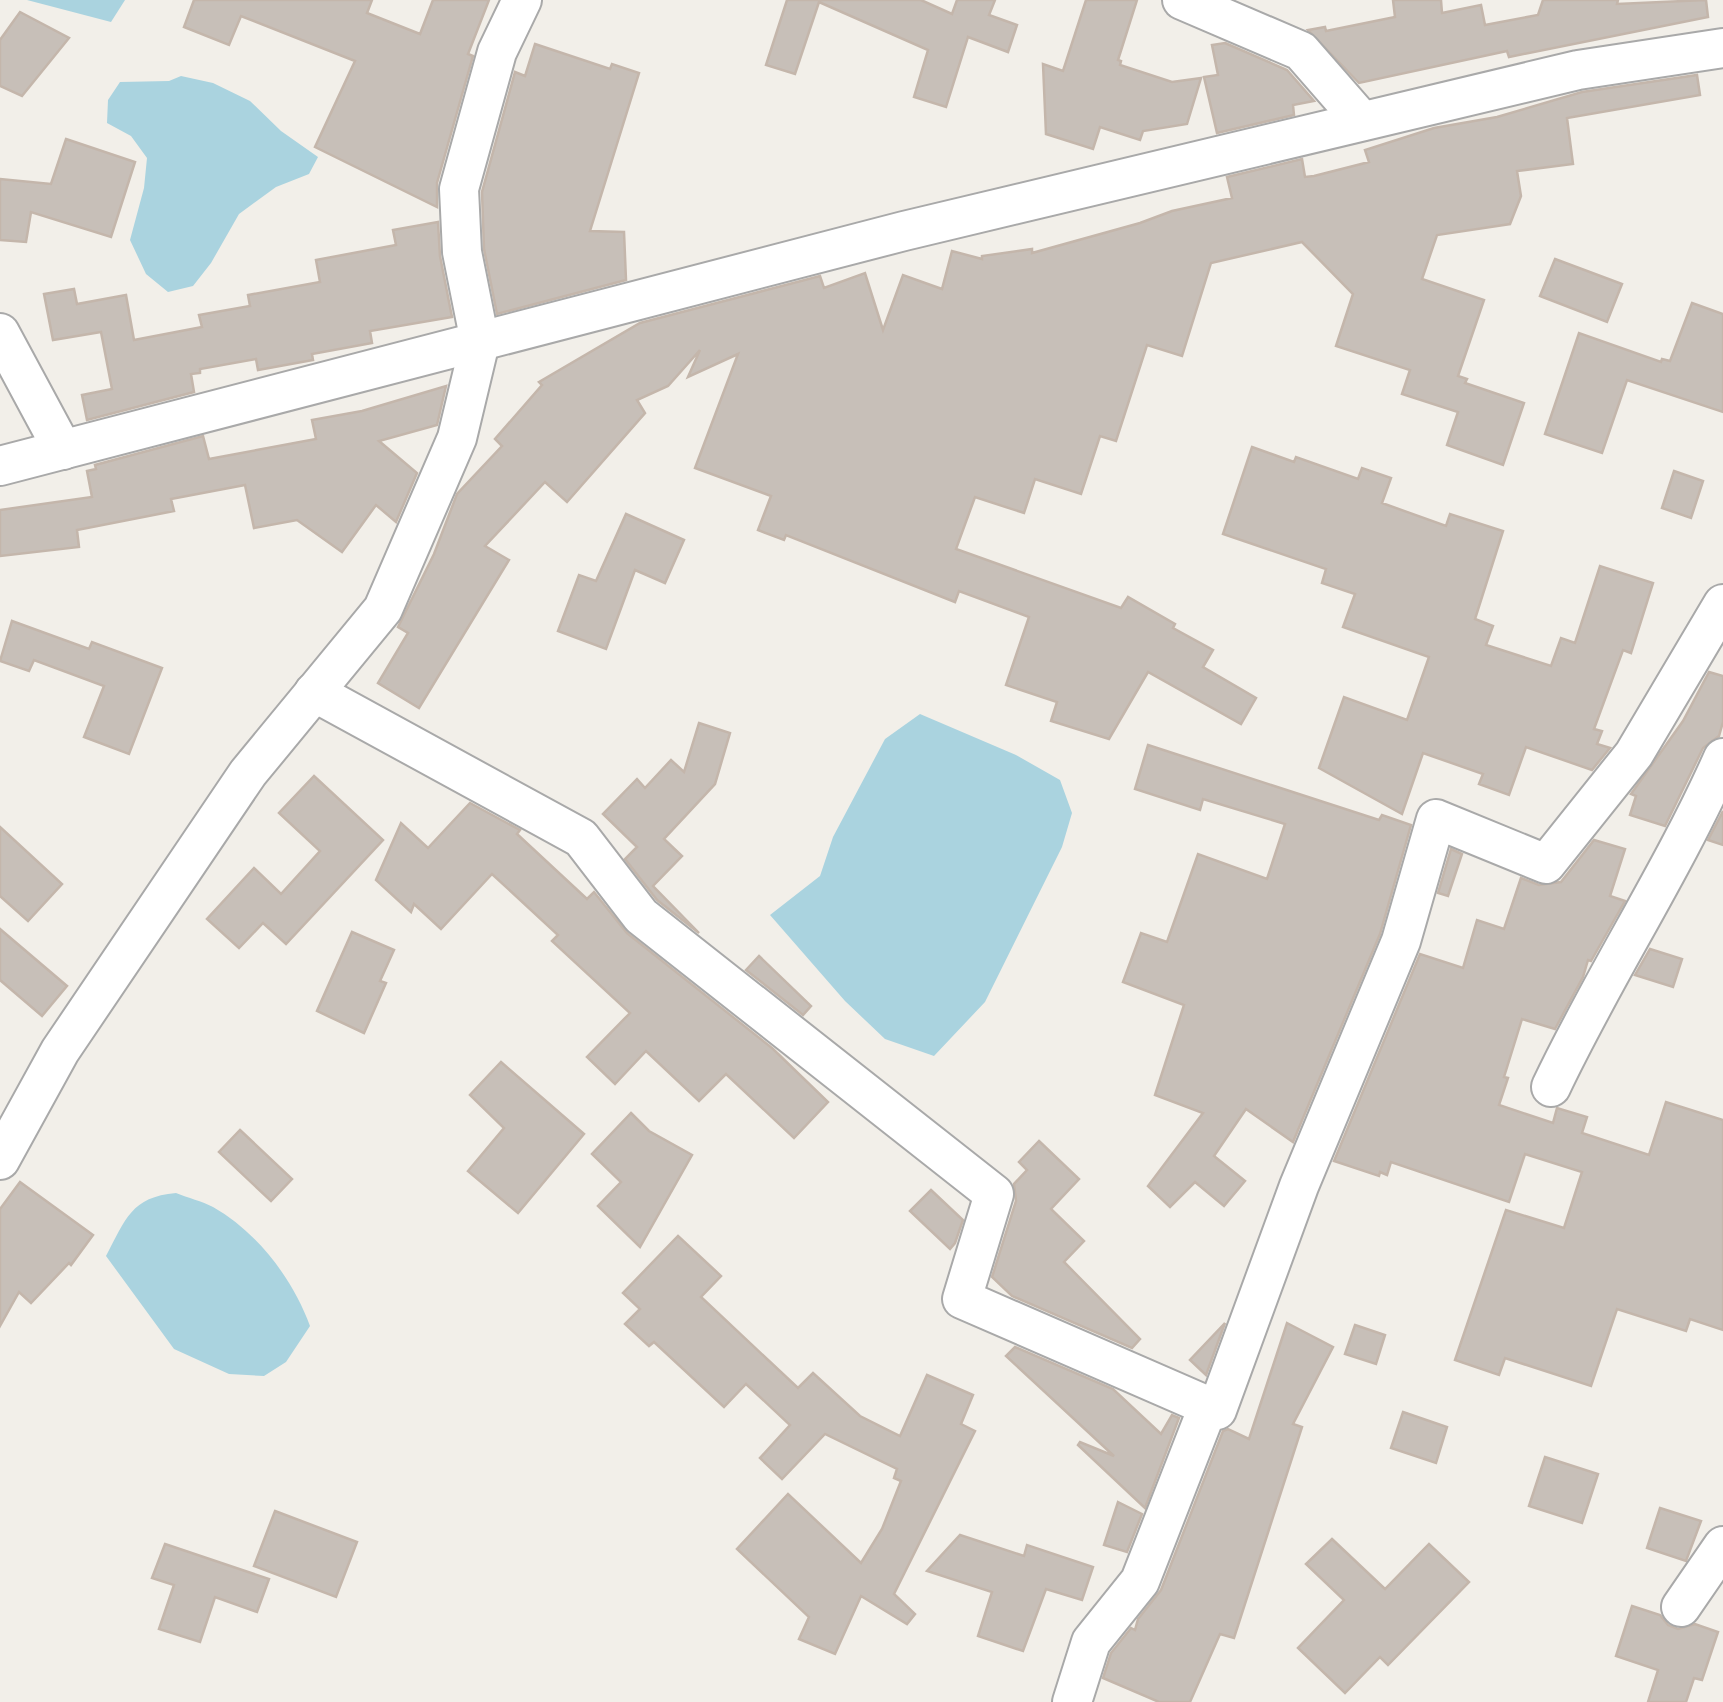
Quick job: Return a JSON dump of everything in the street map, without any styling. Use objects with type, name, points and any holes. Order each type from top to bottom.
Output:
[{"type":"street","points":[[0,1160],[60,1051],[248,773],[382,609],[457,438],[480,342],[462,252],[459,189],[498,52],[522,0]]},
{"type":"street","points":[[1182,0],[1301,51],[1362,121]]},
{"type":"street","points":[[0,466],[904,231],[1578,70],[1723,48]]},
{"type":"street","points":[[0,333],[64,450]]},
{"type":"street","points":[[314,692],[581,838],[641,916],[994,1194],[962,1299],[1217,1410],[1299,1186],[1401,941],[1436,819],[1546,864],[1634,754],[1723,604]]},
{"type":"street","points":[[1552,1087],[1582,1022],[1723,758]]},
{"type":"street","points":[[1072,1702],[1091,1642],[1140,1580],[1208,1407]]},
{"type":"street","points":[[1681,1607],[1723,1546]]},
{"type":"water","points":[[27,0],[125,0],[111,22]]},
{"type":"water","points":[[181,76],[213,83],[250,101],[281,131],[318,157],[309,174],[276,187],[239,214],[193,286],[168,292],[146,274],[130,240],[144,188],[147,158],[131,136],[107,123],[108,100],[120,82],[169,81]]},
{"type":"water","points":[[920,714],[1016,755],[1060,780],[1072,813],[1062,847],[985,1002],[934,1056],[885,1039],[845,1001],[770,915],[820,876],[833,837],[885,739]]},
{"type":"water","points":[[176,1193],[213,1207],[259,1243],[303,1308],[310,1326],[286,1362],[264,1376],[229,1374],[174,1349],[106,1256],[125,1221],[139,1205]]},
{"type":"building","points":[[194,0],[372,0],[367,13],[420,34],[433,0],[489,0],[468,54],[473,56],[437,183],[437,207],[315,147],[355,61],[241,16],[229,45],[184,27]]},
{"type":"building","points":[[787,0],[921,0],[952,14],[957,0],[995,0],[989,15],[1017,25],[1008,52],[968,37],[946,107],[914,97],[928,50],[819,2],[795,74],[766,65]]},
{"type":"building","points":[[1086,0],[1137,0],[1118,60],[1120,65],[1172,82],[1201,78],[1187,124],[1143,131],[1140,140],[1100,127],[1093,149],[1046,134],[1043,64],[1063,71]]},
{"type":"building","points":[[1393,0],[1441,0],[1442,13],[1481,5],[1485,25],[1538,15],[1543,0],[1618,0],[1617,4],[1706,0],[1708,17],[1509,57],[1507,51],[1359,83],[1308,30],[1325,27],[1326,31],[1395,17]]},
{"type":"building","points":[[20,12],[69,38],[22,96],[0,86],[0,40]]},
{"type":"building","points":[[1225,43],[1287,70],[1314,101],[1293,105],[1294,115],[1217,133],[1204,77],[1218,75],[1212,45]]},
{"type":"building","points":[[535,44],[610,69],[612,64],[639,73],[590,231],[624,232],[626,280],[497,314],[484,249],[482,192],[515,72],[525,76]]},
{"type":"building","points":[[1697,75],[1700,95],[1567,118],[1573,164],[1517,171],[1521,196],[1510,224],[1437,235],[1422,279],[1484,300],[1458,376],[1467,379],[1465,383],[1524,403],[1503,465],[1447,445],[1458,412],[1402,394],[1410,370],[1336,346],[1353,294],[1302,242],[1211,263],[1182,356],[1147,345],[1116,441],[1100,436],[1081,494],[1035,479],[1024,513],[975,497],[956,549],[1121,608],[1128,597],[1175,624],[1173,628],[1213,650],[1203,667],[1256,698],[1241,724],[1148,672],[1109,739],[1051,721],[1057,702],[1006,685],[1029,617],[959,591],[955,602],[786,535],[784,540],[758,530],[771,496],[695,468],[738,354],[688,377],[700,350],[668,386],[637,400],[645,413],[567,502],[545,482],[485,546],[509,560],[419,708],[378,683],[408,633],[398,627],[434,554],[457,494],[502,446],[495,439],[542,385],[539,382],[640,323],[820,276],[824,288],[865,273],[883,330],[903,275],[942,289],[952,251],[982,259],[1032,249],[1032,253],[1172,211],[1232,198],[1227,177],[1302,159],[1305,177],[1314,176],[1369,162],[1365,150],[1434,128],[1497,117],[1582,92]]},
{"type":"building","points":[[66,139],[135,162],[111,237],[31,212],[26,242],[0,240],[0,179],[51,184]]},
{"type":"building","points":[[438,222],[452,317],[370,331],[372,343],[312,354],[313,360],[258,370],[256,359],[200,369],[200,373],[191,374],[194,392],[87,420],[82,395],[112,389],[101,332],[53,340],[44,294],[74,289],[77,304],[126,295],[134,340],[202,327],[199,315],[250,306],[248,295],[320,282],[316,260],[396,245],[393,230]]},
{"type":"building","points":[[1555,259],[1622,284],[1607,322],[1540,296]]},
{"type":"building","points":[[1692,303],[1723,314],[1723,412],[1627,380],[1602,453],[1545,434],[1579,333],[1661,362],[1670,361]]},
{"type":"building","points":[[446,386],[437,425],[379,441],[417,473],[396,522],[376,505],[342,552],[297,520],[254,528],[245,485],[171,499],[174,511],[77,530],[79,547],[0,556],[0,510],[92,497],[87,471],[96,469],[95,465],[203,436],[209,459],[316,439],[312,420],[362,411]]},
{"type":"building","points":[[1252,447],[1294,462],[1296,457],[1358,479],[1362,468],[1391,478],[1382,503],[1446,526],[1450,514],[1503,531],[1475,619],[1493,626],[1486,645],[1551,666],[1561,638],[1575,643],[1600,566],[1653,583],[1631,653],[1623,650],[1594,729],[1602,731],[1597,744],[1610,748],[1592,770],[1526,747],[1509,795],[1479,784],[1483,774],[1423,753],[1402,814],[1319,768],[1344,697],[1407,720],[1429,657],[1343,627],[1355,594],[1322,583],[1326,569],[1223,534]]},
{"type":"building","points":[[1674,471],[1703,481],[1691,518],[1662,508]]},
{"type":"building","points":[[626,514],[684,540],[665,583],[635,570],[606,649],[558,631],[579,575],[596,581]]},
{"type":"building","points":[[12,621],[89,649],[92,642],[162,668],[129,754],[84,737],[104,686],[34,660],[29,671],[0,661]]},
{"type":"building","points":[[1709,672],[1723,676],[1723,722],[1719,736],[1703,748],[1665,826],[1630,815],[1636,796],[1631,794],[1683,721]]},
{"type":"building","points":[[699,723],[730,733],[715,784],[664,839],[682,856],[653,886],[699,933],[657,900],[625,859],[637,847],[603,814],[637,779],[645,788],[671,760],[684,772]]},
{"type":"building","points":[[1148,745],[1379,820],[1382,815],[1411,825],[1380,934],[1293,1142],[1246,1109],[1214,1156],[1245,1181],[1224,1206],[1195,1182],[1170,1207],[1148,1186],[1203,1113],[1155,1095],[1184,1005],[1123,982],[1141,933],[1167,942],[1198,854],[1267,879],[1285,824],[1203,799],[1200,810],[1135,789]]},
{"type":"building","points":[[314,776],[383,840],[286,944],[263,923],[239,948],[207,919],[254,868],[281,894],[320,851],[279,813]]},
{"type":"building","points":[[470,803],[520,830],[517,834],[587,899],[594,892],[627,933],[772,1048],[828,1102],[794,1138],[726,1074],[699,1101],[646,1051],[615,1084],[587,1057],[630,1013],[552,941],[558,935],[492,874],[441,929],[414,904],[411,912],[376,880],[401,823],[428,848]]},
{"type":"building","points":[[1723,811],[1723,845],[1708,840]]},
{"type":"building","points":[[0,827],[62,884],[28,921],[0,896]]},
{"type":"building","points":[[1594,840],[1625,849],[1610,896],[1625,901],[1591,961],[1588,960],[1555,1029],[1522,1019],[1499,1105],[1553,1123],[1557,1108],[1587,1117],[1582,1133],[1649,1155],[1666,1102],[1723,1120],[1723,1330],[1690,1319],[1686,1331],[1617,1309],[1591,1386],[1505,1358],[1499,1375],[1455,1360],[1506,1210],[1564,1228],[1582,1172],[1525,1154],[1509,1202],[1391,1162],[1387,1175],[1380,1172],[1379,1176],[1334,1161],[1420,954],[1463,968],[1477,920],[1504,929],[1521,878],[1539,885],[1561,882]]},
{"type":"building","points":[[1451,849],[1462,854],[1448,896],[1438,893]]},
{"type":"building","points":[[0,929],[67,986],[42,1016],[0,980]]},
{"type":"building","points":[[352,932],[394,950],[380,981],[386,983],[364,1033],[317,1011]]},
{"type":"building","points":[[1650,949],[1682,959],[1673,987],[1635,975]]},
{"type":"building","points":[[759,956],[811,1006],[803,1015],[746,970]]},
{"type":"building","points":[[501,1062],[584,1134],[518,1213],[468,1171],[504,1128],[470,1095]]},
{"type":"building","points":[[631,1113],[649,1131],[692,1155],[640,1247],[598,1206],[621,1182],[592,1154]]},
{"type":"building","points":[[240,1130],[292,1179],[271,1201],[219,1152]]},
{"type":"building","points":[[1039,1141],[1079,1179],[1051,1209],[1084,1241],[1064,1262],[1140,1339],[1132,1348],[1012,1296],[992,1277],[1016,1201],[1014,1184],[1027,1170],[1019,1162]]},
{"type":"building","points":[[20,1182],[93,1235],[71,1265],[31,1303],[19,1292],[0,1326],[0,1209]]},
{"type":"building","points":[[931,1190],[963,1220],[950,1249],[910,1211]]},
{"type":"building","points":[[678,1236],[721,1276],[701,1297],[798,1388],[813,1373],[860,1416],[900,1436],[927,1375],[973,1395],[961,1424],[975,1431],[894,1594],[915,1614],[907,1624],[861,1596],[835,1654],[799,1639],[809,1617],[737,1549],[788,1494],[861,1563],[882,1529],[901,1481],[894,1478],[897,1469],[825,1434],[782,1479],[760,1458],[790,1425],[746,1384],[724,1407],[654,1342],[649,1346],[625,1324],[640,1309],[623,1293]]},
{"type":"building","points":[[1225,1323],[1206,1375],[1190,1360]]},
{"type":"building","points":[[1287,1323],[1333,1347],[1293,1424],[1302,1427],[1234,1638],[1220,1634],[1190,1702],[1159,1702],[1103,1678],[1111,1653],[1131,1628],[1135,1630],[1138,1619],[1161,1590],[1223,1431],[1228,1429],[1249,1439]]},
{"type":"building","points":[[1355,1325],[1385,1335],[1376,1364],[1345,1354]]},
{"type":"building","points":[[1015,1347],[1113,1389],[1161,1434],[1172,1415],[1179,1418],[1145,1508],[1078,1445],[1080,1442],[1114,1456],[1006,1356]]},
{"type":"building","points":[[1403,1412],[1447,1427],[1436,1463],[1391,1448]]},
{"type":"building","points":[[1545,1457],[1598,1474],[1582,1523],[1529,1506]]},
{"type":"building","points":[[1118,1502],[1142,1514],[1127,1552],[1104,1545]]},
{"type":"building","points":[[1660,1508],[1701,1521],[1686,1561],[1647,1548]]},
{"type":"building","points":[[275,1511],[357,1542],[336,1597],[254,1566]]},
{"type":"building","points":[[960,1535],[1024,1556],[1027,1545],[1093,1567],[1082,1600],[1046,1589],[1023,1651],[978,1636],[992,1592],[927,1571]]},
{"type":"building","points":[[1332,1539],[1385,1589],[1429,1544],[1469,1582],[1388,1665],[1380,1657],[1345,1693],[1298,1648],[1344,1600],[1306,1564]]},
{"type":"building","points":[[165,1544],[269,1579],[257,1612],[215,1597],[200,1642],[159,1629],[174,1585],[152,1578]]},
{"type":"building","points":[[1632,1606],[1660,1615],[1678,1629],[1695,1624],[1718,1632],[1702,1680],[1694,1678],[1686,1702],[1648,1702],[1658,1670],[1616,1656]]}]
